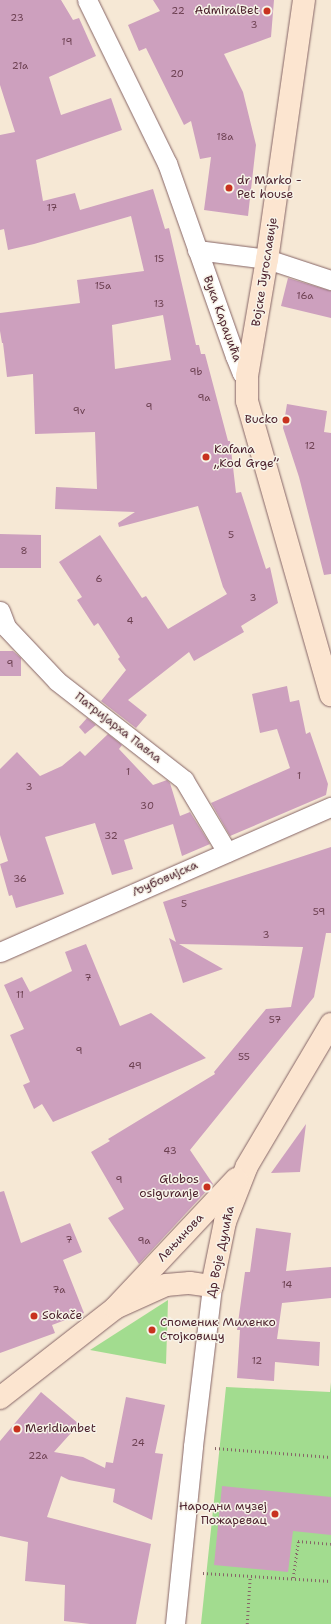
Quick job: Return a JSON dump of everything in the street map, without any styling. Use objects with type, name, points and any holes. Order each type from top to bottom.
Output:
[{"type":"main road","name":"Војске Југославије","points":[[247,376],[267,259],[304,0]]},
{"type":"main road","name":"Вука Караџића","points":[[247,376],[247,401],[331,695]]},
{"type":"main road","name":"Др Воје Дулића","points":[[212,1286],[225,1222],[247,1166],[331,1024]]},
{"type":"main road","name":"Лењинова","points":[[0,1397],[115,1308],[247,1166]]},
{"type":"main road","name":"Лењинова","points":[[115,1308],[166,1285],[190,1283],[212,1286]]},
{"type":"street","name":"Вука Караџића","points":[[87,0],[168,163],[235,356],[242,373],[247,376]]},
{"type":"street","points":[[197,250],[267,259],[331,280]]},
{"type":"street","name":"Патријарха Павла","points":[[0,611],[6,628],[57,681],[184,780],[227,852]]},
{"type":"street","name":"Љубовијска","points":[[0,952],[331,807]]},
{"type":"street","name":"Др Воје Дулића","points":[[175,1624],[193,1446],[212,1286]]},
{"type":"path","points":[[193,1446],[331,1457]]},
{"type":"path","points":[[293,1578],[298,1541],[331,1544]]},
{"type":"path","points":[[180,1571],[331,1581]]},
{"type":"path","points":[[247,1624],[250,1576]]},
{"type":"green space","points":[[168,1300],[166,1364],[90,1350]]},
{"type":"green space","points":[[331,1382],[331,1624],[201,1624],[226,1387],[330,1392]]},
{"type":"building","points":[[0,0],[61,0],[73,20],[79,18],[96,56],[49,77],[61,115],[111,98],[122,130],[36,160],[43,201],[75,193],[80,210],[153,189],[165,229],[169,228],[196,345],[199,345],[201,354],[205,354],[228,441],[230,441],[236,493],[241,492],[266,569],[270,567],[278,603],[241,626],[244,632],[194,661],[189,652],[128,700],[147,715],[136,728],[101,701],[126,670],[118,659],[120,657],[98,623],[94,626],[77,600],[82,597],[59,562],[100,535],[142,598],[146,596],[168,629],[227,594],[223,587],[198,506],[119,527],[118,523],[135,512],[55,509],[56,487],[97,489],[95,432],[35,434],[33,374],[7,377],[0,331],[0,313],[80,303],[77,280],[144,271],[131,216],[8,250],[4,229],[0,230],[0,135],[15,132],[0,85]],"holes":[[[163,315],[171,360],[115,369],[112,325]]]},
{"type":"building","points":[[153,0],[274,0],[271,37],[224,54],[243,92],[256,145],[248,216],[204,210],[211,157],[200,159],[191,121],[184,125],[146,48],[139,51],[128,25],[160,11]]},
{"type":"building","points":[[288,278],[331,291],[331,318],[281,306]]},
{"type":"building","points":[[287,404],[327,411],[324,432],[331,433],[331,574],[324,575],[299,477],[283,428]]},
{"type":"building","points":[[0,534],[41,535],[41,568],[0,568]]},
{"type":"building","points":[[0,651],[13,651],[21,658],[21,676],[0,676]]},
{"type":"building","points":[[287,686],[290,702],[299,700],[306,734],[310,732],[328,784],[326,795],[230,836],[211,803],[290,768],[277,729],[260,733],[252,694]]},
{"type":"building","points":[[87,718],[96,725],[85,734],[79,727]]},
{"type":"building","points":[[108,734],[122,745],[119,749],[153,785],[167,780],[170,783],[180,816],[190,812],[210,844],[182,856],[173,824],[124,840],[133,869],[112,875],[95,823],[45,837],[64,894],[16,908],[12,895],[9,896],[0,864],[8,861],[0,835],[0,769],[17,752],[40,776],[62,766],[80,751],[85,756]]},
{"type":"building","points":[[331,847],[331,933],[326,933],[314,997],[190,1150],[213,1184],[139,1264],[108,1218],[124,1209],[91,1152],[110,1141],[108,1139],[215,1074],[214,1072],[266,1009],[291,1007],[303,947],[179,944],[223,969],[183,983],[169,938],[176,942],[163,902]]},
{"type":"building","points":[[86,944],[120,1026],[151,1013],[206,1058],[53,1122],[42,1104],[34,1109],[23,1085],[30,1082],[10,1035],[24,1029],[4,985],[22,977],[30,992],[72,971],[65,952]]},
{"type":"building","points":[[306,1124],[300,1172],[271,1173]]},
{"type":"building","points":[[4,1191],[21,1243],[70,1223],[82,1252],[63,1260],[84,1313],[52,1325],[55,1333],[0,1353],[0,1192]]},
{"type":"building","points":[[256,1228],[291,1233],[286,1271],[331,1267],[331,1298],[282,1303],[277,1339],[320,1342],[319,1366],[275,1362],[274,1381],[237,1378],[240,1330],[237,1330],[245,1272],[250,1272]]},
{"type":"building","points":[[41,1392],[79,1424],[54,1452],[83,1457],[105,1468],[106,1462],[113,1463],[126,1397],[165,1405],[155,1453],[163,1454],[152,1520],[113,1502],[115,1489],[69,1480],[61,1476],[47,1517],[151,1544],[136,1624],[90,1624],[64,1621],[65,1585],[25,1581],[28,1542],[0,1536],[0,1441]]},
{"type":"building","name":"Народни музеј Пожаревац","points":[[222,1486],[331,1497],[331,1535],[293,1531],[288,1572],[214,1565]]},
{"type":"place","name":"AdmiralBet","points":[[267,11]]},
{"type":"place","name":"dr Marko - Pet house","points":[[229,188]]},
{"type":"place","name":"Bucko","points":[[286,420]]},
{"type":"place","name":"Kafana „Kod Grge”","points":[[206,457]]},
{"type":"place","name":"Globos osiguranje","points":[[207,1187]]},
{"type":"place","name":"Sokače","points":[[34,1316]]},
{"type":"place","name":"Споменик Миленко Стојковицу","points":[[152,1330]]},
{"type":"place","name":"Meridianbet","points":[[17,1429]]},
{"type":"place","name":"Народни музеј Пожаревац","points":[[275,1514]]}]
